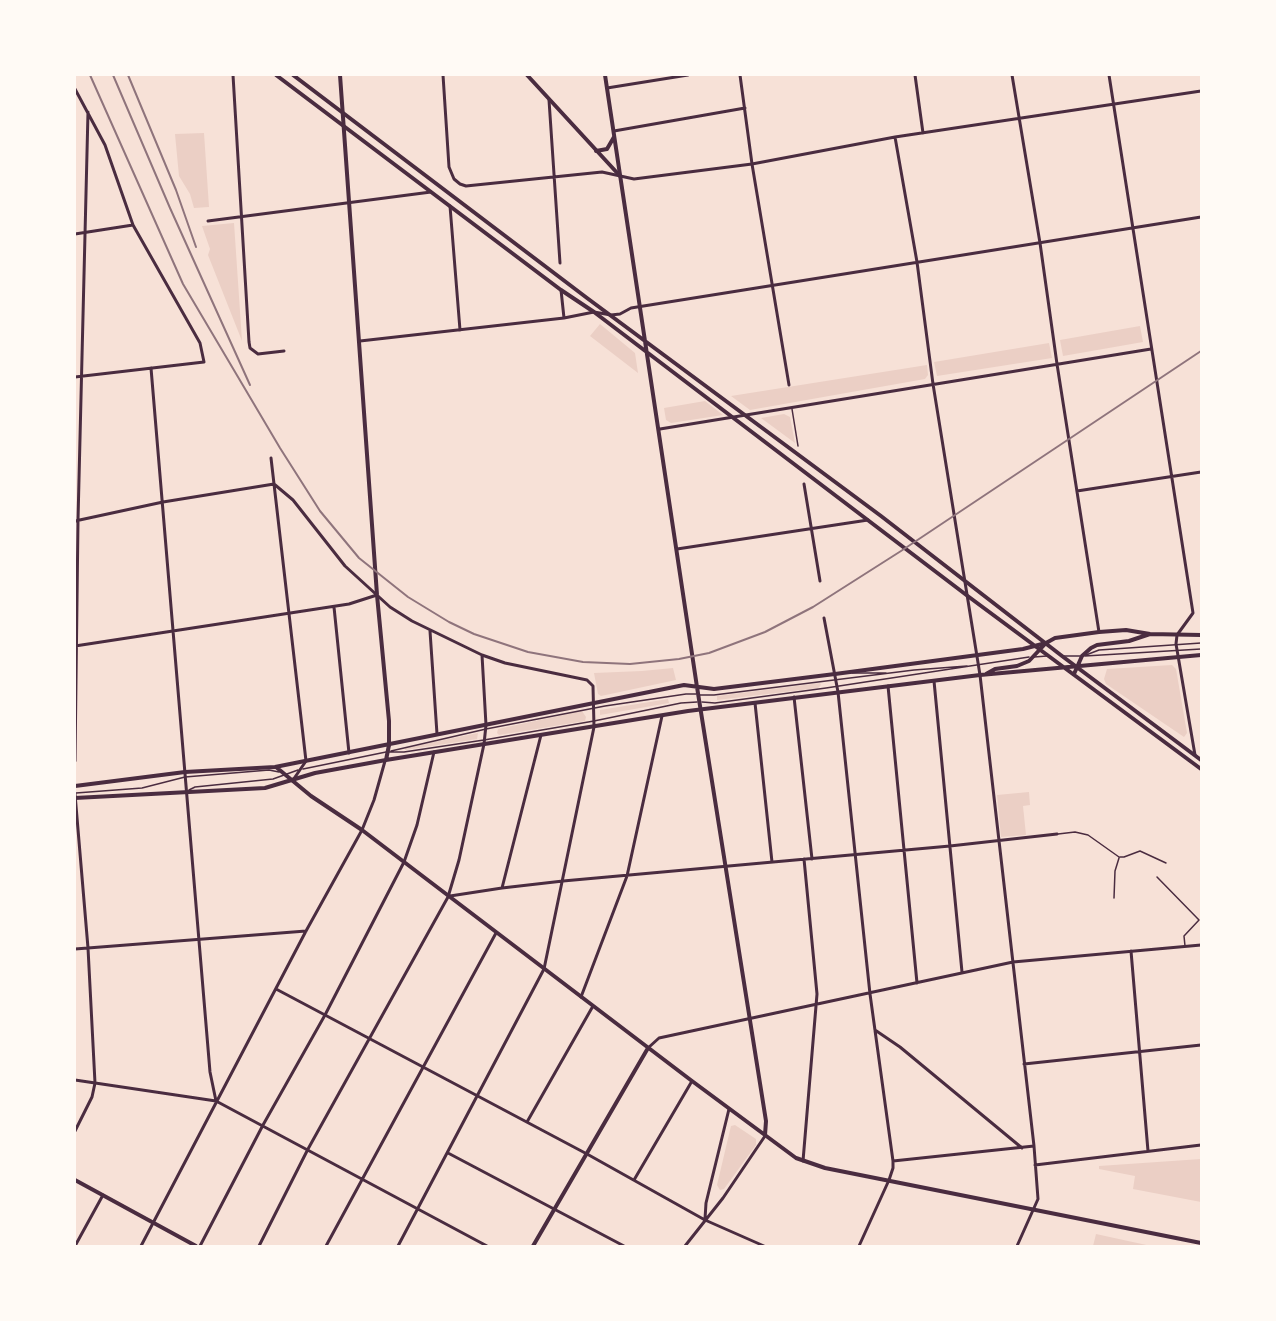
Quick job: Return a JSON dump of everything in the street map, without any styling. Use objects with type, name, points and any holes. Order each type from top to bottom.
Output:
[{"type":"main road","points":[[276,75],[1201,769]]},
{"type":"main road","points":[[293,75],[1201,760]]},
{"type":"main road","points":[[340,75],[377,595],[390,721],[386,760]]},
{"type":"main road","points":[[527,75],[620,176]]},
{"type":"main road","points":[[605,75],[766,1121],[765,1135]]},
{"type":"main road","points":[[596,151],[607,149],[614,134]]},
{"type":"main road","points":[[75,786],[306,761],[486,727],[684,685],[714,689],[835,676],[977,656],[1035,646],[1055,638],[1099,632],[1126,630],[1150,634],[1201,635]]},
{"type":"main road","points":[[1074,674],[1082,656],[1090,648],[1097,645],[1129,642],[1150,634]]},
{"type":"main road","points":[[983,675],[995,669],[1017,666],[1029,661],[1046,643]]},
{"type":"main road","points":[[75,795],[265,788],[315,773],[484,742],[701,710],[888,685],[1201,655]]},
{"type":"main road","points":[[275,766],[311,796],[362,830],[729,1109],[803,1161],[825,1168],[1201,1243]]},
{"type":"main road","points":[[533,1246],[648,1048]]},
{"type":"main road","points":[[75,1180],[198,1246]]},
{"type":"street","points":[[233,75],[250,348],[258,354],[284,351]]},
{"type":"street","points":[[443,75],[449,168],[454,179],[466,186],[602,172],[634,179],[752,164],[895,137],[1201,91]]},
{"type":"street","points":[[607,88],[688,75]]},
{"type":"street","points":[[740,75],[752,164],[789,384]]},
{"type":"street","points":[[915,75],[923,133]]},
{"type":"street","points":[[1012,75],[1099,632]]},
{"type":"street","points":[[1109,75],[1193,613],[1177,635],[1176,644],[1195,755]]},
{"type":"street","points":[[75,89],[105,145],[133,225],[200,344],[204,362],[75,376]]},
{"type":"street","points":[[549,100],[560,263]]},
{"type":"street","points":[[614,134],[745,108]]},
{"type":"street","points":[[75,761],[76,521],[88,112]]},
{"type":"street","points":[[895,137],[917,262],[933,384],[977,656],[983,675],[1038,1199],[1017,1246]]},
{"type":"street","points":[[208,221],[431,192]]},
{"type":"street","points":[[450,206],[460,330]]},
{"type":"street","points":[[360,341],[564,318],[594,312],[620,314],[631,308],[1201,218]]},
{"type":"street","points":[[75,234],[133,225]]},
{"type":"street","points":[[561,290],[564,318]]},
{"type":"street","points":[[660,429],[1151,349]]},
{"type":"street","points":[[151,368],[210,1072],[216,1101]]},
{"type":"street","points":[[271,458],[306,761],[293,780]]},
{"type":"street","points":[[1077,490],[1201,472]]},
{"type":"street","points":[[76,521],[163,502],[274,484]]},
{"type":"street","points":[[274,484],[292,500],[345,566],[399,613],[430,631],[482,655],[587,680],[593,686],[594,727],[544,969],[398,1246]]},
{"type":"street","points":[[804,484],[820,581]]},
{"type":"street","points":[[677,549],[869,520]]},
{"type":"street","points":[[76,646],[288,615],[349,604],[377,595]]},
{"type":"street","points":[[333,607],[349,753]]},
{"type":"street","points":[[824,618],[837,686],[870,994],[893,1168],[859,1246]]},
{"type":"street","points":[[430,631],[437,735]]},
{"type":"street","points":[[259,1246],[308,1149],[448,897],[459,860],[484,742],[486,727],[482,655]]},
{"type":"street","points":[[934,680],[962,972]]},
{"type":"street","points":[[888,685],[917,983]]},
{"type":"street","points":[[794,697],[812,859]]},
{"type":"street","points":[[754,703],[772,862]]},
{"type":"street","points":[[581,997],[627,876],[662,716]]},
{"type":"street","points":[[502,888],[541,735]]},
{"type":"street","points":[[198,1246],[325,1015],[404,862],[417,825],[434,752]]},
{"type":"street","points":[[141,1246],[306,930],[362,830],[386,760]]},
{"type":"street","points":[[75,795],[88,948],[95,1083],[92,1097],[75,1131]]},
{"type":"street","points":[[448,897],[564,881],[951,846],[1057,834]]},
{"type":"street","points":[[803,1161],[817,994],[804,859]]},
{"type":"street","points":[[75,949],[306,930]]},
{"type":"street","points":[[326,1246],[496,933]]},
{"type":"street","points":[[648,1048],[659,1038],[1013,962],[1201,945]]},
{"type":"street","points":[[1131,951],[1148,1150]]},
{"type":"street","points":[[276,989],[587,1154],[705,1220],[764,1246]]},
{"type":"street","points":[[526,1122],[593,1006]]},
{"type":"street","points":[[875,1030],[900,1047],[1022,1148]]},
{"type":"street","points":[[1024,1064],[1201,1045]]},
{"type":"street","points":[[75,1080],[216,1101],[488,1246]]},
{"type":"street","points":[[634,1180],[692,1081]]},
{"type":"street","points":[[705,1220],[706,1203],[729,1109]]},
{"type":"street","points":[[685,1246],[723,1198],[765,1135]]},
{"type":"street","points":[[1035,1165],[1201,1145]]},
{"type":"street","points":[[892,1161],[1034,1146]]},
{"type":"street","points":[[448,1153],[624,1246]]},
{"type":"street","points":[[75,1246],[103,1195]]},
{"type":"lane","points":[[792,408],[798,446]]},
{"type":"lane","points":[[1082,656],[1099,650],[1201,643]]},
{"type":"lane","points":[[387,752],[484,742],[681,703],[715,703],[1034,657],[1201,649]]},
{"type":"lane","points":[[594,705],[686,694],[714,695],[835,676],[970,666]]},
{"type":"lane","points":[[835,676],[896,673]]},
{"type":"lane","points":[[186,792],[195,787],[273,779],[301,769],[387,752],[486,727]]},
{"type":"lane","points":[[75,795],[142,788],[185,775],[269,770],[286,773]]},
{"type":"lane","points":[[1057,834],[1075,832],[1088,835],[1119,857],[1140,851],[1166,863]]},
{"type":"lane","points":[[1114,898],[1115,871],[1119,857]]},
{"type":"lane","points":[[1156,877],[1199,920],[1184,936],[1185,946]]},
{"type":"shaded area","points":[[204,133],[209,207],[194,208],[190,194],[179,176],[175,134]]},
{"type":"shaded area","points":[[234,223],[242,341],[208,255],[210,249],[202,226]]},
{"type":"shaded area","points":[[600,324],[635,353],[638,373],[590,336]]},
{"type":"shaded area","points":[[1140,326],[1143,342],[1063,356],[1060,340]]},
{"type":"shaded area","points":[[1049,343],[1052,358],[937,376],[934,362]]},
{"type":"shaded area","points":[[927,365],[928,375],[925,379],[750,410],[731,396]]},
{"type":"shaded area","points":[[705,401],[723,415],[671,423],[666,420],[664,408]]},
{"type":"shaded area","points":[[784,414],[790,417],[795,443],[761,418]]},
{"type":"shaded area","points":[[1172,665],[1176,669],[1187,733],[1184,737],[1106,684],[1104,679],[1107,669]]},
{"type":"shaded area","points":[[673,668],[676,680],[601,696],[598,694],[594,673]]},
{"type":"shaded area","points":[[820,683],[818,688],[717,700],[717,696]]},
{"type":"shaded area","points":[[668,699],[669,703],[600,715],[600,710]]},
{"type":"shaded area","points":[[582,711],[586,717],[585,721],[499,735],[497,733],[498,729]]},
{"type":"shaded area","points":[[478,733],[477,739],[405,750],[405,748]]},
{"type":"shaded area","points":[[1029,792],[1030,805],[1023,806],[1026,835],[1001,837],[997,795]]},
{"type":"shaded area","points":[[735,1125],[756,1139],[756,1145],[724,1189],[720,1190],[717,1185],[731,1126]]},
{"type":"shaded area","points":[[1201,1159],[1201,1202],[1133,1189],[1135,1176],[1099,1169],[1099,1166]]},
{"type":"shaded area","points":[[1096,1234],[1151,1246],[1093,1246]]},
{"type":"railway","points":[[90,75],[183,284],[320,511],[359,558],[408,597],[474,634],[528,652],[583,662],[630,664],[679,659],[709,653],[765,632],[813,607],[901,551],[1201,351]]},
{"type":"railway","points":[[113,75],[250,385]]},
{"type":"railway","points":[[128,75],[176,190],[196,247]]}]
